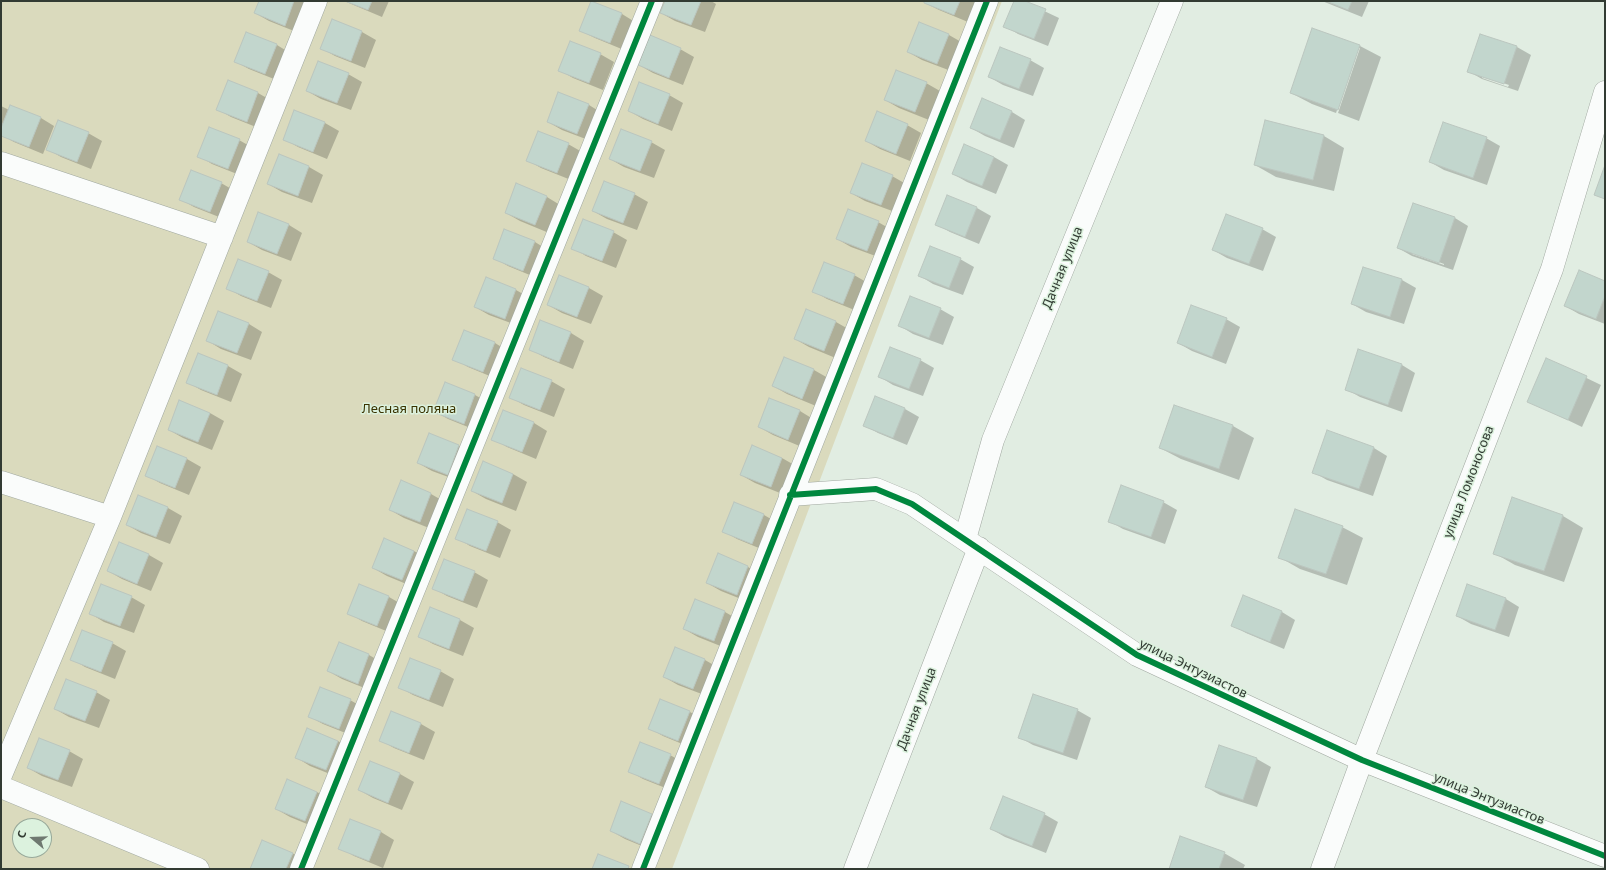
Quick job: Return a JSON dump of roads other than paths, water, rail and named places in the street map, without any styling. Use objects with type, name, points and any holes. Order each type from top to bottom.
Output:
[{"type":"street","points":[[1,775],[110,517],[316,1]]},
{"type":"street","points":[[301,869],[652,1]]},
{"type":"street","points":[[643,869],[987,1]]},
{"type":"street","name":"Дачная улица","points":[[855,869],[972,543],[993,440],[1172,1]]},
{"type":"street","name":"улица Ломоносова","points":[[1322,869],[1362,760],[1552,269],[1605,92]]},
{"type":"street","points":[[1,163],[222,236]]},
{"type":"street","points":[[1,482],[110,517]]},
{"type":"street","name":"улица Энтузиастов","points":[[790,495],[876,489],[912,504],[1137,655],[1362,760],[1605,856]]},
{"type":"street","points":[[1,787],[198,869]]},
{"type":"park label","name":"Лесная поляна","points":[[409,409]]}]
